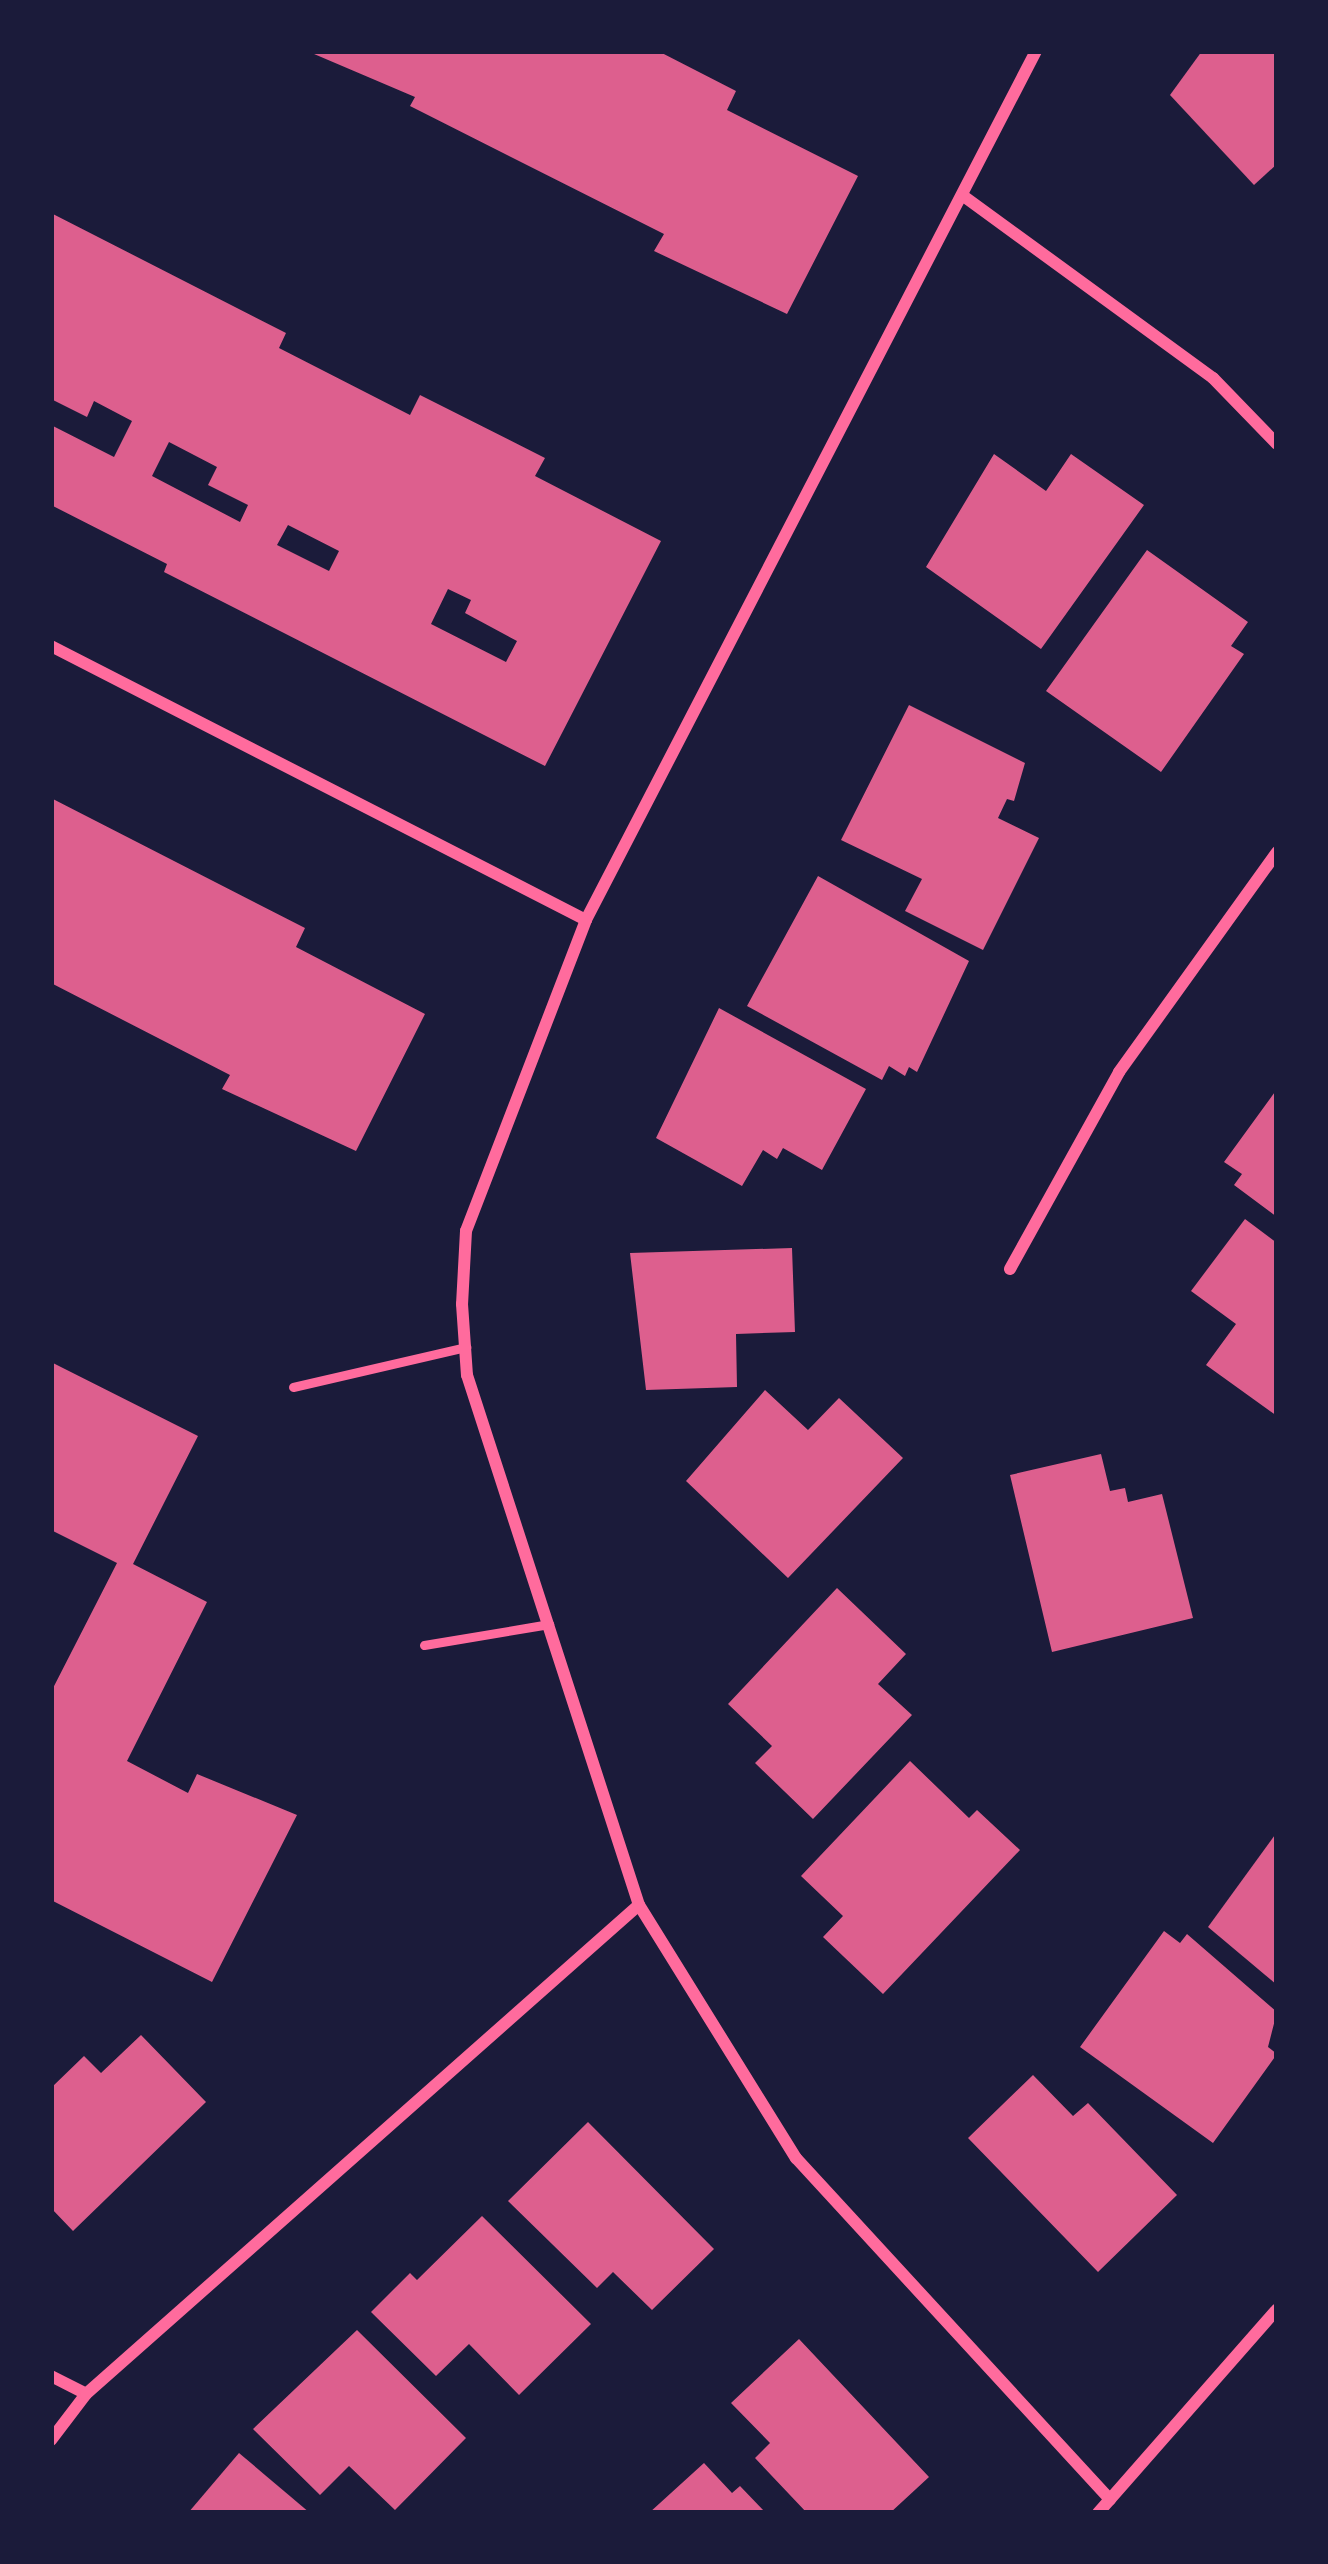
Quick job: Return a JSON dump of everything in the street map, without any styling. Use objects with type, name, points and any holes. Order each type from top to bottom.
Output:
[{"type":"street","points":[[1036,51],[586,920],[466,1231],[466,1347],[467,1375],[639,1905],[796,2158],[1110,2500]]},
{"type":"street","points":[[962,195],[1213,378],[1277,444]]},
{"type":"street","points":[[51,646],[586,920]]},
{"type":"street","points":[[1010,1269],[1119,1072],[1277,852]]},
{"type":"street","points":[[51,2440],[86,2394],[639,1905]]},
{"type":"street","points":[[1098,2513],[1277,2309]]},
{"type":"street","points":[[51,2376],[86,2394]]},
{"type":"lane","points":[[293,1388],[466,1347]]},
{"type":"lane","points":[[424,1645],[548,1624]]},
{"type":"building","points":[[307,51],[658,51],[736,91],[727,110],[858,176],[787,314],[654,251],[664,234],[410,106],[415,97]]},
{"type":"building","points":[[1202,51],[1277,51],[1277,164],[1254,185],[1170,95]]},
{"type":"building","points":[[51,213],[286,333],[279,348],[410,415],[420,395],[545,458],[535,476],[661,541],[545,766],[164,572],[167,564],[51,505],[51,425],[114,457],[132,421],[94,401],[87,417],[51,399]],"holes":[[[169,442],[217,467],[208,485],[248,505],[240,522],[152,476]],[[288,525],[339,551],[329,571],[277,545]],[[448,589],[471,600],[465,613],[517,641],[506,662],[431,624]]]},
{"type":"building","points":[[994,454],[1046,491],[1071,454],[1144,505],[1041,649],[926,567]]},
{"type":"building","points":[[1147,550],[1248,622],[1231,646],[1244,654],[1161,772],[1046,691]]},
{"type":"building","points":[[909,705],[1025,763],[1014,801],[1007,799],[998,818],[1039,838],[983,950],[905,911],[922,879],[841,840]]},
{"type":"building","points":[[51,798],[305,928],[296,947],[425,1014],[356,1151],[222,1089],[230,1075],[51,983]]},
{"type":"building","points":[[818,876],[969,961],[917,1072],[909,1067],[905,1076],[889,1066],[882,1080],[747,1006]]},
{"type":"building","points":[[719,1008],[866,1089],[822,1170],[783,1148],[777,1159],[763,1150],[742,1186],[656,1138]]},
{"type":"building","points":[[1277,1089],[1277,1217],[1234,1185],[1242,1174],[1224,1162]]},
{"type":"building","points":[[1245,1219],[1277,1243],[1277,1416],[1206,1365],[1236,1324],[1191,1291]]},
{"type":"building","points":[[792,1248],[795,1332],[736,1334],[737,1387],[646,1390],[630,1253]]},
{"type":"building","points":[[51,1362],[198,1436],[133,1564],[207,1602],[127,1761],[188,1793],[197,1774],[297,1815],[212,1982],[51,1900],[51,1692],[117,1563],[51,1530]]},
{"type":"building","points":[[765,1390],[808,1430],[839,1398],[903,1458],[788,1578],[686,1481]]},
{"type":"building","points":[[1101,1454],[1110,1491],[1125,1488],[1128,1502],[1162,1494],[1193,1618],[1052,1652],[1010,1475]]},
{"type":"building","points":[[837,1588],[906,1654],[878,1684],[912,1715],[813,1819],[755,1763],[772,1746],[728,1704]]},
{"type":"building","points":[[910,1761],[969,1818],[977,1810],[1020,1850],[883,1994],[823,1937],[843,1916],[801,1876]]},
{"type":"building","points":[[1277,1832],[1277,1985],[1208,1927]]},
{"type":"building","points":[[1164,1931],[1180,1943],[1187,1934],[1277,2012],[1268,2047],[1277,2054],[1213,2143],[1080,2047]]},
{"type":"building","points":[[141,2035],[206,2102],[73,2231],[51,2208],[51,2088],[84,2056],[101,2073]]},
{"type":"building","points":[[1033,2075],[1073,2116],[1088,2103],[1177,2195],[1098,2272],[968,2138]]},
{"type":"building","points":[[588,2122],[714,2249],[652,2310],[613,2272],[597,2288],[508,2201]]},
{"type":"building","points":[[482,2216],[591,2324],[519,2395],[469,2344],[436,2376],[371,2312],[410,2273],[417,2280]]},
{"type":"building","points":[[357,2330],[466,2438],[395,2510],[349,2466],[320,2495],[253,2429]]},
{"type":"building","points":[[799,2339],[929,2477],[890,2513],[807,2513],[755,2458],[770,2443],[731,2403]]},
{"type":"building","points":[[239,2453],[310,2513],[188,2513]]},
{"type":"building","points":[[704,2463],[732,2493],[740,2486],[766,2513],[649,2513]]}]
